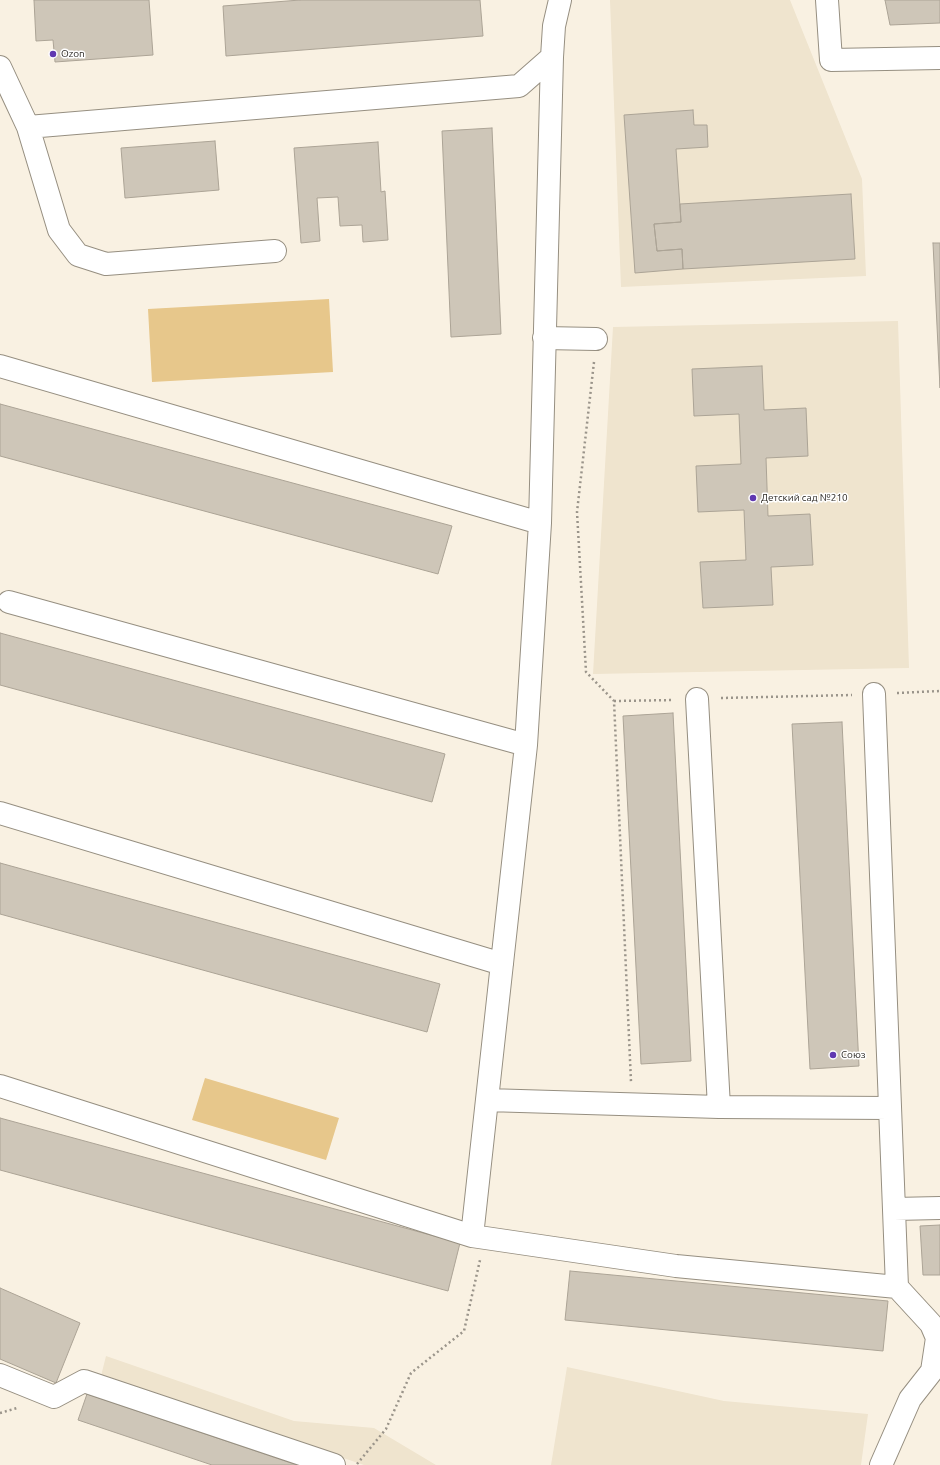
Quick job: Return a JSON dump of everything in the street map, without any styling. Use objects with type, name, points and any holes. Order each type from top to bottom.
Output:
[{"type":"street","points":[[478,1237],[487,1100],[526,745],[540,523],[552,57],[554,26],[560,0]]},
{"type":"street","points":[[827,0],[831,60],[940,58]]},
{"type":"street","points":[[28,127],[519,86],[552,57]]},
{"type":"street","points":[[0,67],[28,127],[59,230],[78,255],[106,264],[275,251]]},
{"type":"street","points":[[544,338],[596,339]]},
{"type":"street","points":[[0,366],[540,523]]},
{"type":"street","points":[[9,602],[526,745]]},
{"type":"street","points":[[874,694],[897,1287],[931,1324],[939,1338],[932,1371],[910,1399],[881,1465]]},
{"type":"street","points":[[697,699],[719,1107]]},
{"type":"street","points":[[0,813],[502,964]]},
{"type":"street","points":[[0,1086],[478,1237],[676,1266],[897,1287]]},
{"type":"street","points":[[487,1100],[719,1107],[890,1108]]},
{"type":"street","points":[[894,1209],[940,1208]]},
{"type":"street","points":[[0,1375],[54,1397],[84,1381],[334,1465]]},
{"type":"path","points":[[596,339],[577,512],[586,672],[614,701],[632,1104]]},
{"type":"path","points":[[614,701],[940,691]]},
{"type":"path","points":[[356,1465],[386,1429],[411,1373],[464,1331],[478,1237]]},
{"type":"shaded area","points":[[610,0],[790,0],[862,179],[866,276],[621,287]]},
{"type":"shaded area","points":[[329,299],[333,372],[152,382],[148,309]]},
{"type":"shaded area","name":"Детский сад №210","points":[[898,321],[909,668],[593,674],[613,327]]},
{"type":"shaded area","points":[[205,1078],[339,1118],[326,1160],[192,1120]]},
{"type":"shaded area","points":[[106,1356],[294,1421],[374,1428],[436,1465],[364,1465],[101,1376]]},
{"type":"shaded area","points":[[567,1367],[724,1401],[868,1414],[861,1465],[551,1465]]},
{"type":"building","points":[[34,0],[149,0],[153,55],[55,62],[53,40],[36,41]]},
{"type":"building","points":[[300,0],[480,0],[483,36],[226,56],[223,6]]},
{"type":"building","points":[[885,0],[940,0],[940,23],[890,25]]},
{"type":"building","points":[[693,110],[694,125],[707,125],[708,147],[676,149],[681,222],[654,224],[657,251],[682,249],[683,269],[635,273],[624,115]]},
{"type":"building","points":[[492,128],[501,334],[451,337],[442,131]]},
{"type":"building","points":[[215,141],[219,190],[125,198],[121,148]]},
{"type":"building","points":[[378,142],[381,192],[385,191],[388,240],[363,242],[362,225],[340,226],[338,197],[317,198],[320,241],[301,243],[294,148]]},
{"type":"building","points":[[851,194],[855,259],[683,269],[682,249],[657,251],[654,224],[681,222],[680,204]]},
{"type":"building","points":[[933,243],[940,243],[940,388]]},
{"type":"building","points":[[762,366],[764,410],[806,408],[808,456],[766,458],[768,516],[810,514],[813,565],[771,567],[773,605],[703,608],[700,562],[746,560],[744,510],[698,512],[696,466],[741,464],[739,414],[694,416],[692,369]]},
{"type":"building","points":[[0,404],[452,526],[438,574],[0,456]]},
{"type":"building","points":[[0,633],[445,754],[432,802],[0,685]]},
{"type":"building","points":[[673,713],[691,1061],[641,1064],[623,716]]},
{"type":"building","points":[[842,722],[859,1066],[810,1069],[792,724]]},
{"type":"building","points":[[0,863],[440,984],[427,1032],[0,914]]},
{"type":"building","points":[[0,1118],[460,1243],[448,1291],[0,1170]]},
{"type":"building","points":[[940,1225],[940,1275],[923,1275],[920,1226]]},
{"type":"building","points":[[570,1271],[888,1301],[883,1351],[565,1320]]},
{"type":"building","points":[[0,1288],[80,1323],[56,1383],[0,1359]]},
{"type":"building","points":[[87,1394],[297,1465],[212,1465],[78,1420]]},
{"type":"place","name":"Ozon","points":[[53,54]]},
{"type":"place","name":"Детский сад №210","points":[[753,498]]},
{"type":"place","name":"Союз","points":[[833,1055]]}]
